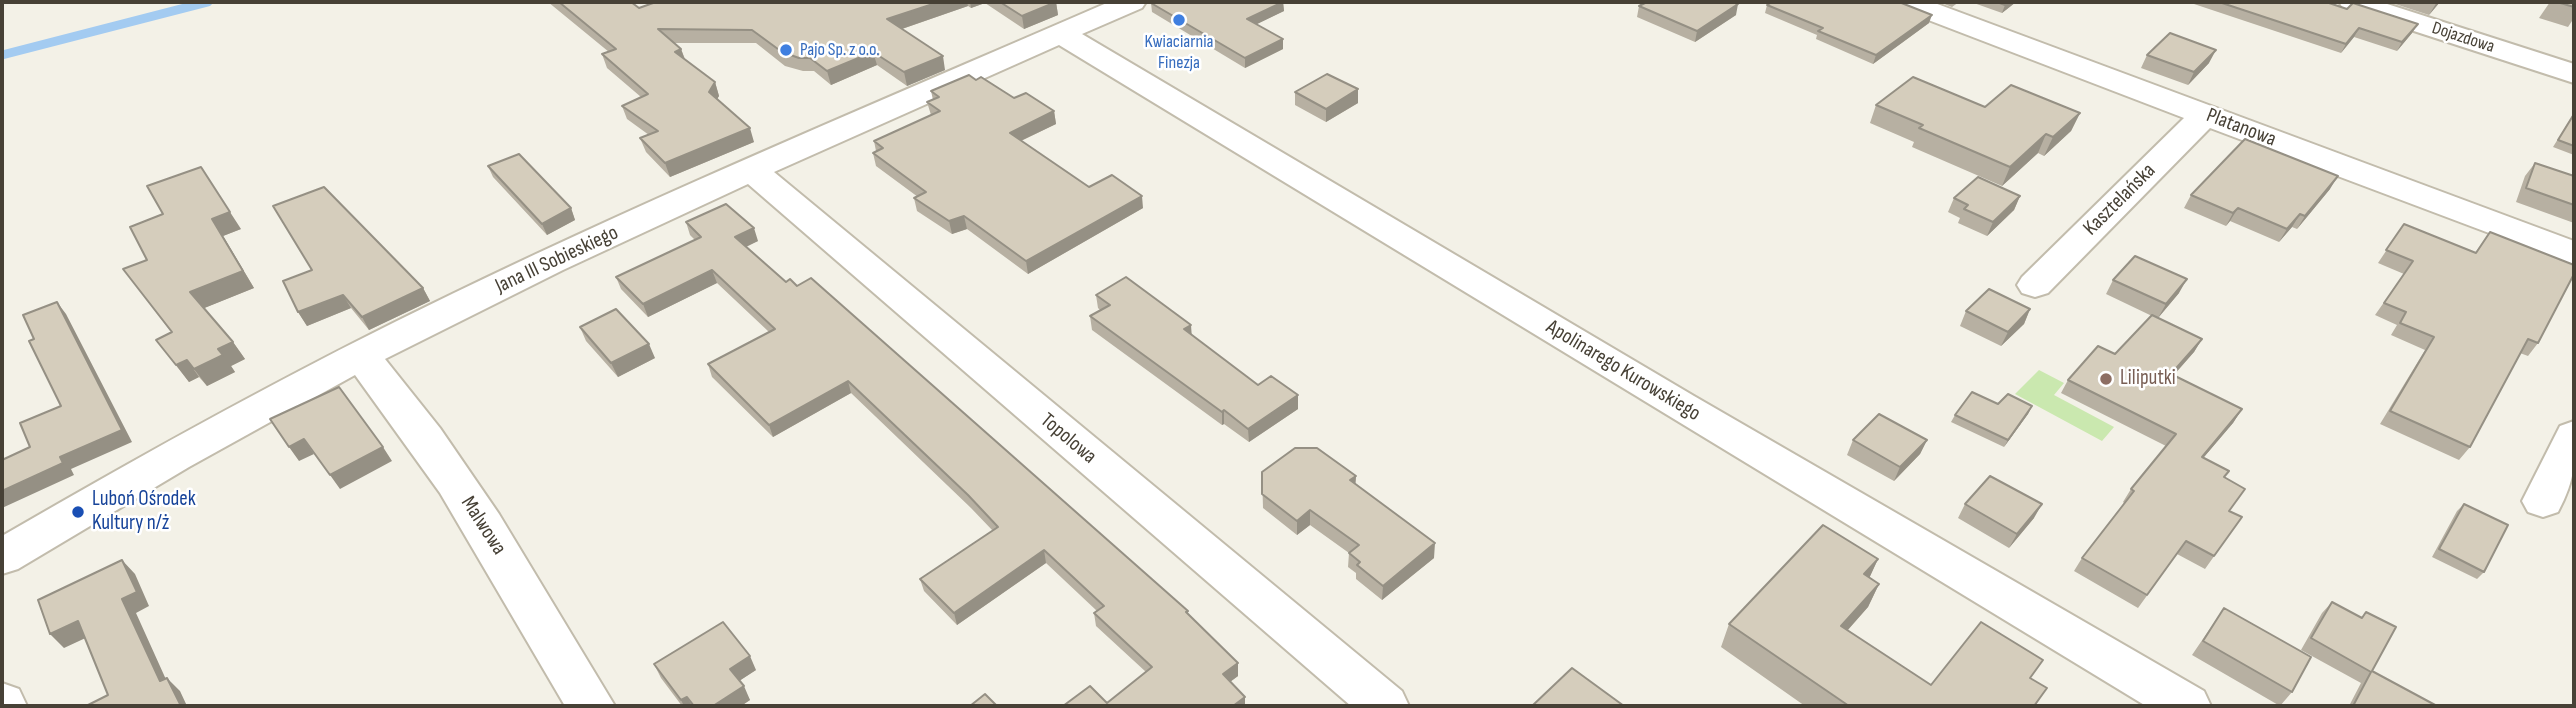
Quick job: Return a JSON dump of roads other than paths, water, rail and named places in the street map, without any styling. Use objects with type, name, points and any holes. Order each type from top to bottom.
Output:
[{"type":"street","name":"Jana III Sobieskiego","points":[[2,556],[203,440],[361,356],[515,279],[1132,2]]},
{"type":"street","name":"Platanowa","points":[[1907,2],[2574,254]]},
{"type":"street","name":"Dojazdowa","points":[[2353,2],[2574,74]]},
{"type":"street","name":"Apolinarego Kurowskiego","points":[[1061,34],[1680,406],[1784,465],[2187,706]]},
{"type":"street","name":"Kasztelańska","points":[[2035,285],[2205,115]]},
{"type":"street","name":"Topolowa","points":[[753,171],[1385,706]]},
{"type":"street","name":"Malwowa","points":[[361,356],[444,467],[511,570],[591,706]]},
{"type":"street","points":[[2543,501],[2574,436]]},
{"type":"waterway","points":[[2,55],[208,2]]},
{"type":"place","name":"Kwiaciarnia Finezja","points":[[1179,20]]},
{"type":"place","name":"Pajo Sp. z o.o.","points":[[786,50]]},
{"type":"place","name":"Liliputki","points":[[2106,379]]},
{"type":"place","name":"Luboń Ośrodek Kultury n/ż","points":[[78,512]]}]
